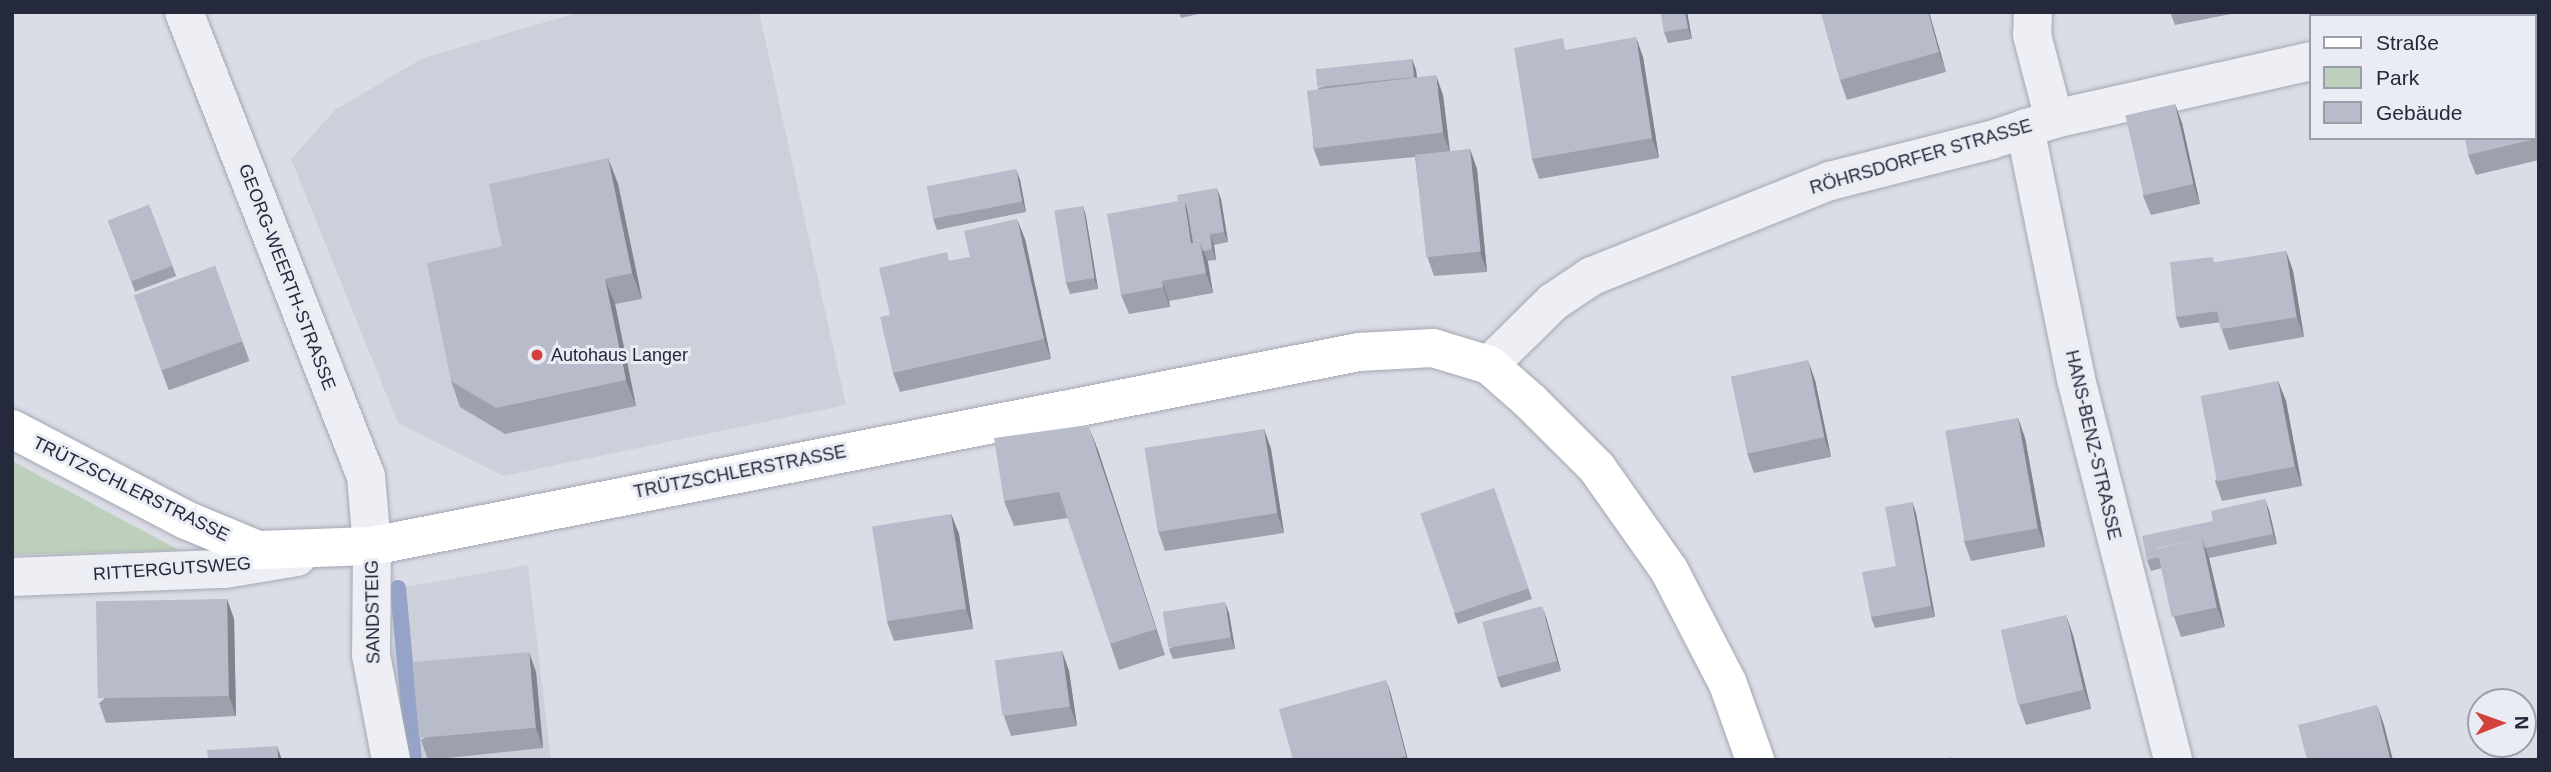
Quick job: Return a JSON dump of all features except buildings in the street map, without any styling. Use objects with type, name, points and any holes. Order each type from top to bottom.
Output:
[{"type":"street","name":"GEORG-WEERTH-STRASSE","points":[[184,12],[366,476],[372,546]]},
{"type":"street","name":"HANS-BENZ-STRASSE","points":[[2033,12],[2032,36],[2040,123],[2076,379],[2173,760]]},
{"type":"street","name":"RÖHRSDORFER STRASSE","points":[[1489,365],[1553,302],[1592,276],[1829,181],[1991,140],[2040,123],[2310,61]]},
{"type":"street","name":"TRÜTZSCHLERSTRASSE","points":[[12,429],[187,520],[258,550],[372,546],[1359,352],[1433,348],[1489,365]]},
{"type":"street","points":[[1489,365],[1530,401],[1597,468],[1670,570],[1728,684],[1755,760]]},
{"type":"street","name":"RITTERGUTSWEG","points":[[12,577],[225,569],[372,546]]},
{"type":"street","name":"SANDSTEIG","points":[[372,546],[372,655],[391,760]]},
{"type":"shaded area","points":[[580,12],[759,12],[846,405],[503,476],[398,423],[291,159],[335,110],[423,58]]},
{"type":"shaded area","points":[[528,565],[551,760],[404,760],[388,675],[405,587]]},
{"type":"green space","points":[[12,461],[179,550],[12,555]]},
{"type":"waterway","points":[[398,588],[414,760]]},
{"type":"place","name":"Autohaus Langer","points":[[537,355]]}]
